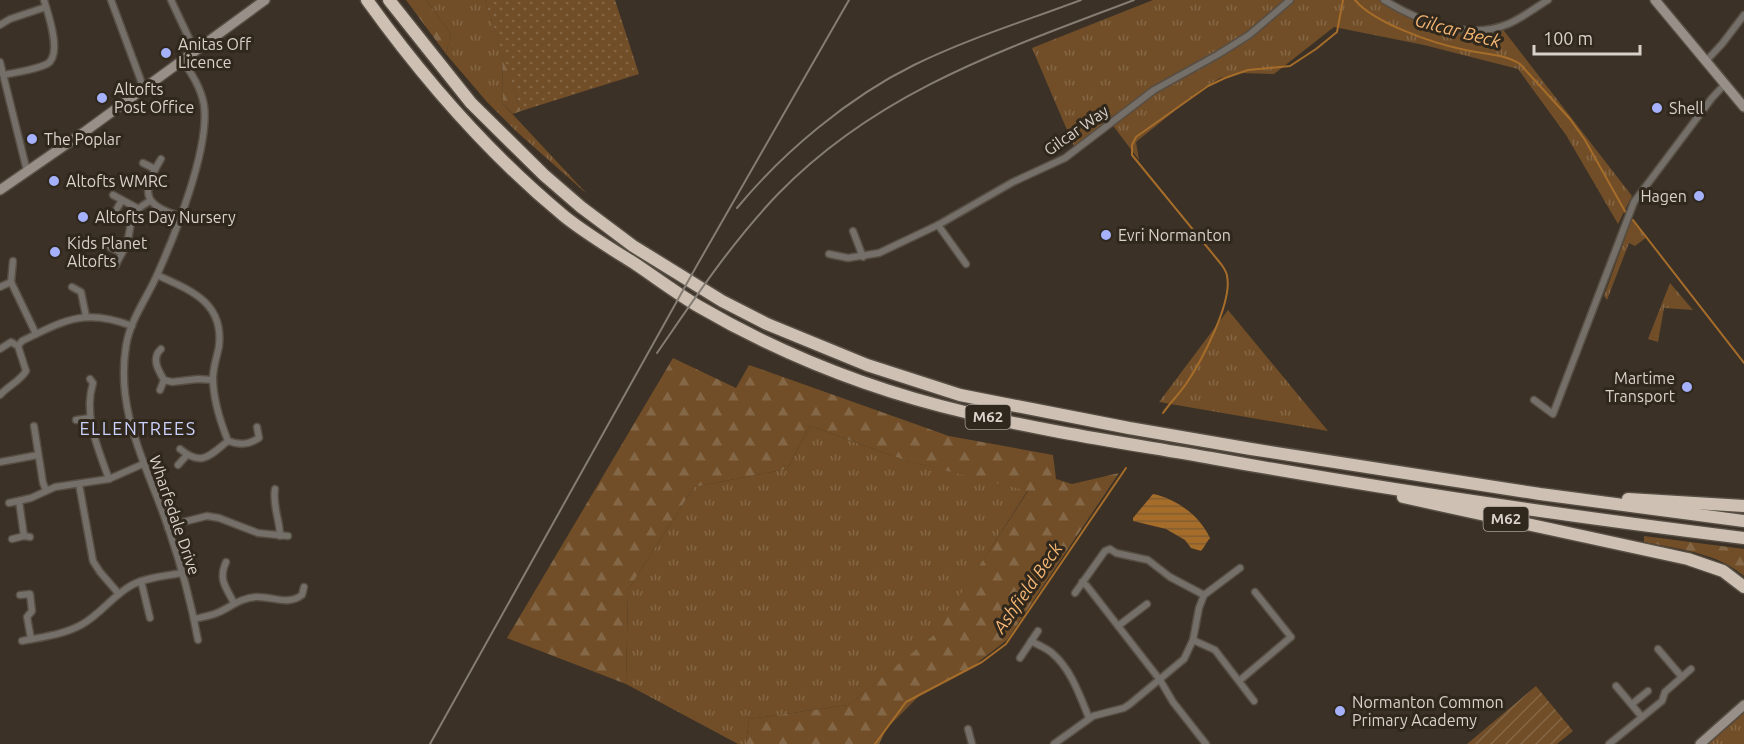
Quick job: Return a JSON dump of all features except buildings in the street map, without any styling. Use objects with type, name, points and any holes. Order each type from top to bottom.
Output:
[{"type":"highway","name":"M62","points":[[367,0],[429,80],[500,158],[567,219],[696,305],[817,365],[860,381],[969,414],[1262,468],[1688,558],[1723,571],[1744,587]]},
{"type":"highway","name":"M62","points":[[389,0],[471,104],[580,207],[633,246],[723,301],[766,324],[821,348],[914,382],[1013,406],[1251,449],[1540,494],[1744,521]]},
{"type":"highway","name":"M62","points":[[1262,468],[1744,538]]},
{"type":"highway","name":"M62","points":[[1540,494],[1744,506]]},
{"type":"street","points":[[111,0],[144,89]]},
{"type":"street","points":[[171,0],[195,51]]},
{"type":"street","points":[[0,190],[144,89],[265,0]]},
{"type":"street","name":"Gilcar Way","points":[[828,254],[848,258],[879,254],[938,225],[1013,182],[1065,158],[1154,90],[1249,35],[1290,0]]},
{"type":"street","points":[[1384,0],[1420,20],[1460,29],[1501,27],[1548,0]]},
{"type":"street","points":[[1655,0],[1744,107]]},
{"type":"street","points":[[0,25],[45,4],[55,43],[53,57],[48,63],[4,75]]},
{"type":"street","points":[[1704,59],[1722,44],[1744,15]]},
{"type":"street","name":"Wharfedale Drive","points":[[182,60],[196,81],[204,104],[205,122],[198,162],[180,216],[157,275],[126,343],[124,393],[128,416],[143,464],[168,528],[182,573],[198,640]]},
{"type":"street","points":[[0,62],[27,171]]},
{"type":"street","points":[[1534,400],[1553,414],[1634,202],[1725,84]]},
{"type":"street","points":[[160,159],[149,186],[150,201],[156,207],[180,216]]},
{"type":"street","points":[[143,163],[155,169]]},
{"type":"street","points":[[112,195],[137,208]]},
{"type":"street","points":[[115,212],[122,200]]},
{"type":"street","points":[[116,265],[120,252],[127,244],[130,220],[137,208],[150,201]]},
{"type":"street","points":[[938,225],[966,264]]},
{"type":"street","points":[[853,231],[863,257]]},
{"type":"street","points":[[110,247],[120,252]]},
{"type":"street","points":[[13,261],[11,282],[36,334]]},
{"type":"street","points":[[157,275],[195,293],[207,303],[217,321],[219,337],[213,380],[215,401],[228,441]]},
{"type":"street","points":[[0,287],[11,282]]},
{"type":"street","points":[[76,287],[84,299],[86,316]]},
{"type":"street","points":[[18,346],[22,341],[36,334],[71,319],[86,316],[116,320],[132,326]]},
{"type":"street","points":[[0,349],[10,342],[18,346],[26,371],[23,377],[7,387],[0,395]]},
{"type":"street","points":[[148,350],[159,351],[156,362],[164,380],[160,390]]},
{"type":"street","points":[[164,380],[172,382],[213,380]]},
{"type":"street","points":[[93,381],[89,400],[90,418],[109,479]]},
{"type":"street","points":[[76,420],[90,418]]},
{"type":"street","points":[[34,426],[46,490]]},
{"type":"street","points":[[228,441],[241,445],[254,441],[259,438],[257,427]]},
{"type":"street","points":[[180,449],[195,459],[209,457],[228,441]]},
{"type":"street","points":[[0,462],[38,455]]},
{"type":"street","points":[[178,465],[187,455]]},
{"type":"street","points":[[9,503],[55,487],[109,479],[143,464]]},
{"type":"street","points":[[78,484],[93,561],[119,594]]},
{"type":"street","points":[[168,528],[207,516],[219,518],[258,533],[284,536],[274,505],[275,489]]},
{"type":"street","points":[[12,539],[27,536],[19,501]]},
{"type":"street","points":[[1075,593],[1105,551],[1110,549],[1116,553],[1148,560],[1170,577],[1204,595]]},
{"type":"street","points":[[225,562],[222,578],[234,603]]},
{"type":"street","points":[[1054,744],[1089,718],[1124,708],[1184,659],[1193,640],[1204,595],[1240,568]]},
{"type":"street","points":[[22,641],[54,635],[79,626],[101,611],[119,594],[141,581],[182,573]]},
{"type":"street","points":[[141,581],[150,618]]},
{"type":"street","points":[[1082,582],[1160,680],[1173,702],[1206,744]]},
{"type":"street","points":[[194,619],[220,612],[234,603],[257,597],[291,600],[304,597],[304,586]]},
{"type":"street","points":[[1239,681],[1291,637],[1255,592]]},
{"type":"street","points":[[20,595],[30,594],[33,611],[27,617],[31,639]]},
{"type":"street","points":[[1118,626],[1147,604]]},
{"type":"street","points":[[1020,658],[1038,631]]},
{"type":"street","points":[[1193,640],[1215,650],[1254,701]]},
{"type":"street","points":[[1031,641],[1051,653],[1073,680],[1089,718]]},
{"type":"street","points":[[1658,649],[1682,676]]},
{"type":"street","points":[[1609,744],[1662,701],[1665,692],[1691,669]]},
{"type":"street","points":[[1616,686],[1642,717]]},
{"type":"street","points":[[1632,704],[1648,692]]},
{"type":"street","points":[[1700,744],[1744,705]]},
{"type":"street","points":[[968,729],[972,744]]},
{"type":"green space","points":[[406,0],[426,0],[451,34],[446,54]]},
{"type":"green space","points":[[426,0],[485,0],[502,51],[503,104],[587,194],[517,132],[487,102],[446,54],[451,34]]},
{"type":"green space","points":[[485,0],[615,0],[639,74],[521,111]]},
{"type":"green space","points":[[1153,0],[1384,0],[1420,20],[1460,29],[1501,27],[1632,196],[1618,224],[1566,135],[1518,69],[1424,45],[1334,27],[1274,74],[1241,73],[1220,78],[1203,88],[1136,142],[1139,160],[1111,123],[1076,151],[1032,48]]},
{"type":"green space","points":[[502,51],[521,111],[513,114],[503,104]]},
{"type":"green space","points":[[1632,219],[1647,237],[1635,246],[1629,243],[1607,300],[1604,296]]},
{"type":"green space","points":[[1670,283],[1693,310],[1664,308],[1658,342],[1648,339]]},
{"type":"green space","points":[[1228,310],[1328,431],[1159,402]]},
{"type":"green space","points":[[673,358],[736,388],[749,365],[949,436],[1053,455],[1056,479],[1072,484],[1119,473],[1007,640],[968,670],[921,694],[887,728],[879,744],[746,744],[749,719],[848,705],[934,635],[1028,491],[907,461],[810,426],[787,469],[694,487],[628,590],[626,684],[507,638]]},
{"type":"green space","points":[[810,426],[907,461],[1028,490],[935,635],[848,705],[749,719],[746,744],[738,744],[626,684],[628,590],[694,487],[787,469]]},
{"type":"green space","points":[[1644,536],[1744,549],[1744,576],[1734,568],[1710,557],[1644,542]]},
{"type":"green space","points":[[1536,686],[1573,731],[1557,744],[1467,744]]},
{"type":"green space","points":[[1744,713],[1744,744],[1708,744]]},
{"type":"shaded area","points":[[1153,494],[1179,504],[1206,530],[1210,538],[1201,551],[1191,548],[1185,540],[1166,529],[1133,521]]},
{"type":"waterway","name":"Ashfield Beck","points":[[1163,413],[1192,374],[1214,332],[1225,301],[1228,287],[1227,274],[1132,155],[1132,145],[1136,137],[1208,86],[1248,70],[1290,66],[1316,49],[1337,32],[1343,0]]},
{"type":"waterway","name":"Gilcar Beck","points":[[1355,0],[1376,17],[1420,37],[1461,49],[1506,58],[1520,64],[1570,119],[1585,140],[1626,213]]},
{"type":"waterway","points":[[1633,220],[1744,363]]},
{"type":"waterway","name":"Ashfield Beck","points":[[875,744],[906,702],[982,662],[1006,644],[1126,468]]},
{"type":"railway","points":[[430,744],[696,267],[849,0]]},
{"type":"railway","points":[[737,208],[796,147],[865,93],[914,65],[955,47],[1081,0]]},
{"type":"railway","points":[[657,353],[714,271],[761,213],[817,158],[857,127],[944,77],[990,56],[1134,0]]},
{"type":"place","name":"Anitas Off Licence","points":[[166,53]]},
{"type":"place","name":"Altofts Post Office","points":[[102,98]]},
{"type":"place","name":"Shell","points":[[1657,108]]},
{"type":"place","name":"The Poplar","points":[[32,139]]},
{"type":"place","name":"Altofts WMRC","points":[[54,181]]},
{"type":"place","name":"Hagen","points":[[1699,196]]},
{"type":"place","name":"Altofts Day Nursery","points":[[83,217]]},
{"type":"place","name":"Evri Normanton","points":[[1106,235]]},
{"type":"place","name":"Kids Planet Altofts","points":[[55,252]]},
{"type":"place","name":"Martime Transport","points":[[1687,387]]},
{"type":"place","name":"Normanton Common Primary Academy","points":[[1340,711]]},
{"type":"district","name":"ELLENTREES","points":[[138,429]]}]
